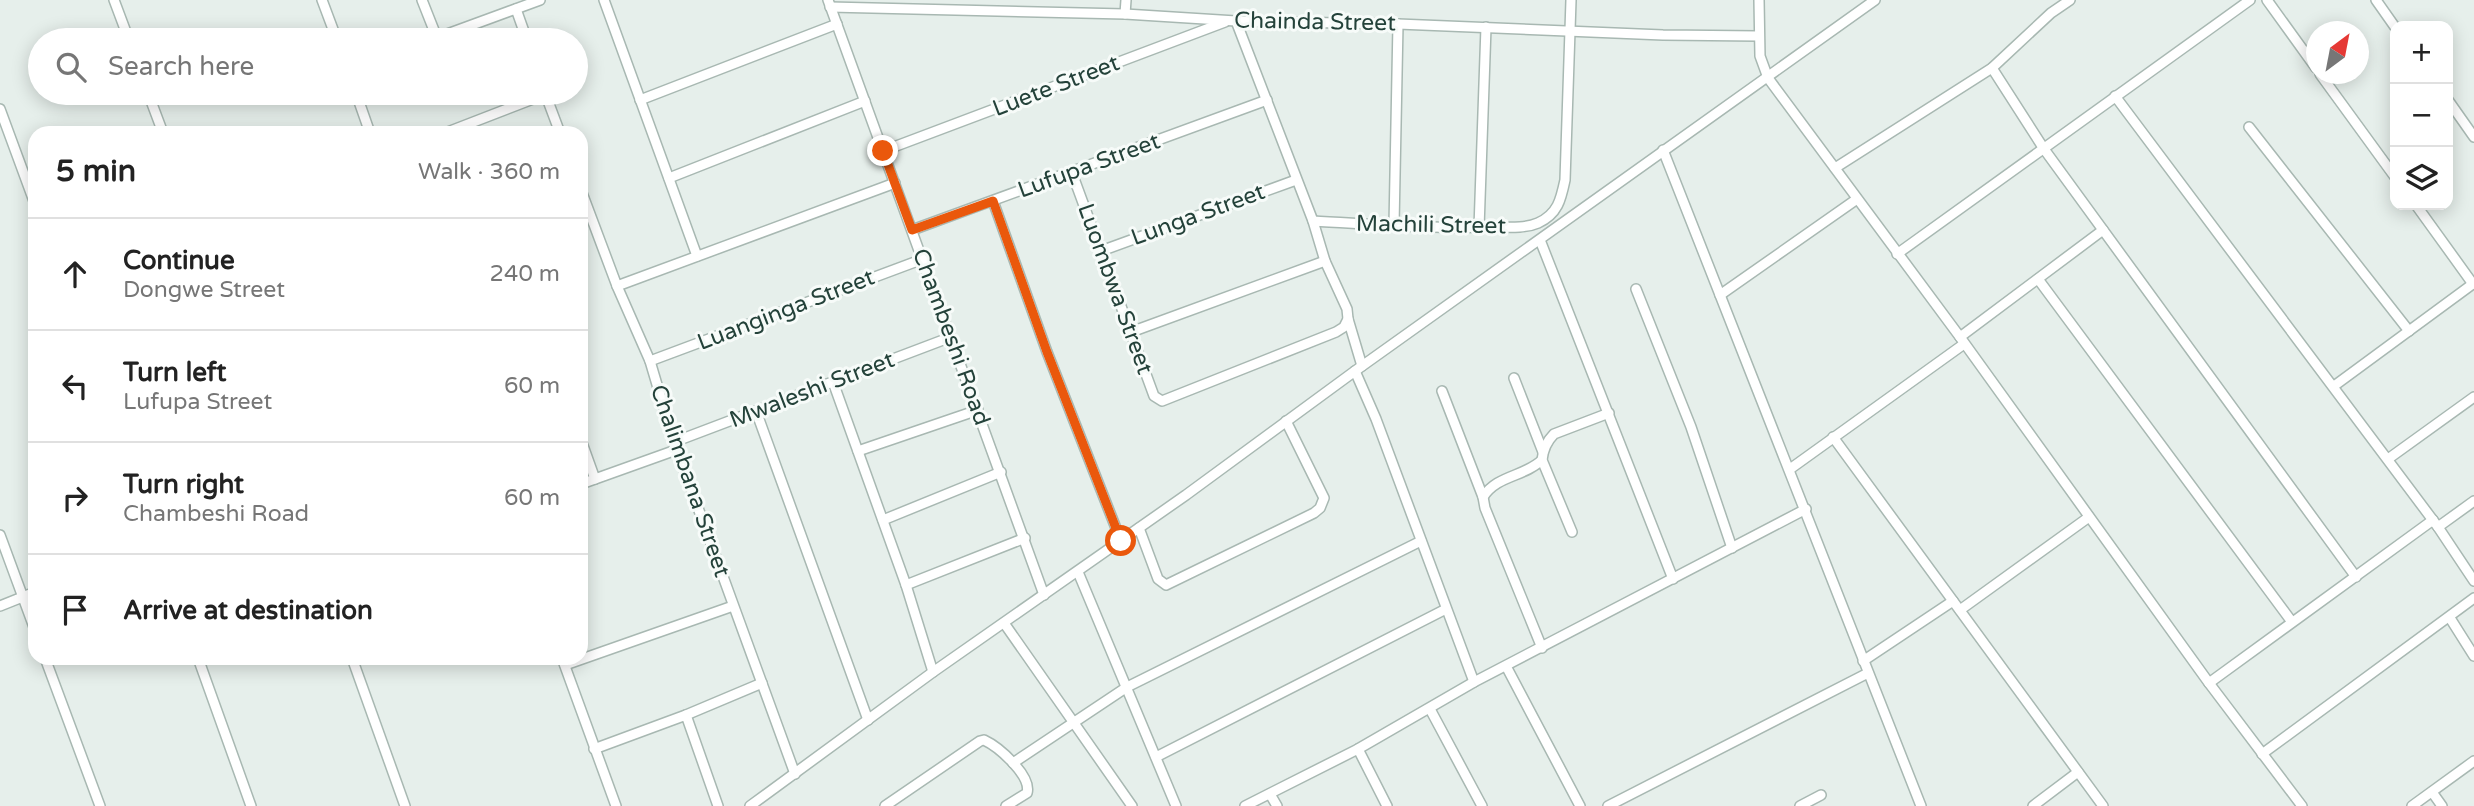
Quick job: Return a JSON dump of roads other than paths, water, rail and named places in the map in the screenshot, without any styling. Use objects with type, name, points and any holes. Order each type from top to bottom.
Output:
[{"type":"street","points":[[114,0],[124,28]]},
{"type":"street","points":[[322,0],[332,28]]},
{"type":"street","points":[[422,0],[431,28]]},
{"type":"street","points":[[464,28],[540,0]]},
{"type":"street","points":[[604,0],[697,256]]},
{"type":"street","points":[[1125,14],[1126,0]]},
{"type":"street","points":[[1571,0],[1565,180],[1560,204],[1543,220],[1543,238],[1673,579]]},
{"type":"street","points":[[1759,0],[1760,57],[1768,78],[1962,340],[2209,683],[2302,806]]},
{"type":"street","points":[[750,806],[933,672],[1078,572],[1875,0]]},
{"type":"street","points":[[1835,168],[1992,68],[2051,13],[2070,0]]},
{"type":"street","points":[[1897,254],[2250,0]]},
{"type":"street","points":[[2267,0],[2306,54]]},
{"type":"street","points":[[2376,0],[2391,21]]},
{"type":"street","name":"Chainda Street","points":[[829,3],[1125,14],[1232,21],[1758,36]]},
{"type":"street","name":"Chambeshi Road","points":[[829,3],[1044,596]]},
{"type":"street","points":[[516,9],[523,28]]},
{"type":"street","points":[[1232,21],[1267,100],[1313,221],[1325,261],[1347,309],[1359,368],[1376,419],[1474,682]]},
{"type":"street","name":"Luete Street","points":[[883,151],[1232,21]]},
{"type":"street","points":[[640,100],[837,24]]},
{"type":"street","points":[[1394,225],[1398,24]]},
{"type":"street","points":[[1479,228],[1486,27]]},
{"type":"street","points":[[1992,68],[2044,149],[2356,577]]},
{"type":"street","points":[[2327,84],[2390,170]]},
{"type":"street","points":[[2115,96],[2436,523],[2474,582]]},
{"type":"street","name":"Lufupa Street","points":[[912,230],[1267,100]]},
{"type":"street","points":[[669,178],[865,101]]},
{"type":"street","points":[[152,105],[160,126]]},
{"type":"street","points":[[360,105],[368,126]]},
{"type":"street","points":[[462,126],[515,105]]},
{"type":"street","points":[[550,105],[557,126]]},
{"type":"street","points":[[2453,107],[2474,137]]},
{"type":"street","points":[[0,108],[28,185]]},
{"type":"street","points":[[2249,127],[2409,331]]},
{"type":"street","points":[[1663,150],[1921,806]]},
{"type":"street","name":"Luombwa Street","points":[[1072,173],[1154,396],[1162,401],[1336,332],[1344,327],[1348,319]]},
{"type":"street","name":"Lunga Street","points":[[1101,251],[1296,180]]},
{"type":"street","points":[[617,286],[894,183]]},
{"type":"street","points":[[1720,295],[1857,199]]},
{"type":"street","points":[[993,201],[1047,352],[1121,541]]},
{"type":"street","name":"Chalimbana Street","points":[[588,209],[617,286],[650,361],[675,446],[795,774]]},
{"type":"street","points":[[2334,386],[2474,284],[2420,210]]},
{"type":"street","name":"Machili Street","points":[[1313,221],[1479,228],[1526,226],[1543,220]]},
{"type":"street","points":[[1790,469],[2103,230]]},
{"type":"street","name":"Luanginga Street","points":[[650,361],[922,259]]},
{"type":"street","points":[[1131,332],[1325,261]]},
{"type":"street","points":[[2038,279],[2292,622]]},
{"type":"street","points":[[1636,289],[1691,427],[1732,548]]},
{"type":"street","name":"Mwaleshi Street","points":[[588,482],[756,411],[951,337]]},
{"type":"street","points":[[1514,378],[1572,532]]},
{"type":"street","points":[[833,382],[906,585],[933,672]]},
{"type":"street","points":[[1442,391],[1485,508],[1542,648]]},
{"type":"street","points":[[2388,459],[2474,397]]},
{"type":"street","points":[[858,451],[978,410]]},
{"type":"street","points":[[756,411],[868,720]]},
{"type":"street","points":[[1483,497],[1496,483],[1535,467],[1553,434],[1609,413]]},
{"type":"street","points":[[1139,528],[1158,579],[1166,585],[1314,513],[1320,508],[1324,498],[1286,421]]},
{"type":"street","points":[[1833,437],[2103,806]]},
{"type":"street","points":[[588,460],[595,479]]},
{"type":"street","points":[[883,520],[1001,472]]},
{"type":"street","points":[[2209,683],[2356,577],[2474,501]]},
{"type":"street","points":[[1245,806],[1358,749],[1474,682],[1806,509]]},
{"type":"street","points":[[1960,610],[2089,517]]},
{"type":"street","points":[[0,535],[28,611]]},
{"type":"street","points":[[906,585],[1025,538]]},
{"type":"street","points":[[1013,762],[1127,687],[1421,541]]},
{"type":"street","points":[[1078,572],[1176,806]]},
{"type":"street","points":[[0,606],[28,595]]},
{"type":"street","points":[[2262,754],[2474,598]]},
{"type":"street","points":[[1863,661],[1953,601]]},
{"type":"street","points":[[588,654],[733,606]]},
{"type":"street","points":[[1156,757],[1446,609]]},
{"type":"street","points":[[2450,618],[2474,656]]},
{"type":"street","points":[[1004,623],[1132,806]]},
{"type":"street","points":[[49,665],[100,806]]},
{"type":"street","points":[[201,665],[251,806]]},
{"type":"street","points":[[355,665],[405,806]]},
{"type":"street","points":[[564,665],[616,806]]},
{"type":"street","points":[[1506,666],[1580,806]]},
{"type":"street","points":[[1608,806],[1868,673]]},
{"type":"street","points":[[594,749],[762,683]]},
{"type":"street","points":[[1430,709],[1482,806]]},
{"type":"street","points":[[686,715],[718,806]]},
{"type":"street","points":[[885,806],[980,741],[988,741],[1013,762],[1029,788],[1027,793],[1006,806]]},
{"type":"street","points":[[1358,749],[1387,806]]},
{"type":"street","points":[[2412,806],[2474,761]]},
{"type":"street","points":[[2033,806],[2078,772]]},
{"type":"street","points":[[2432,792],[2442,806]]},
{"type":"street","points":[[1270,794],[1277,806]]},
{"type":"street","points":[[1800,806],[1821,795]]}]
